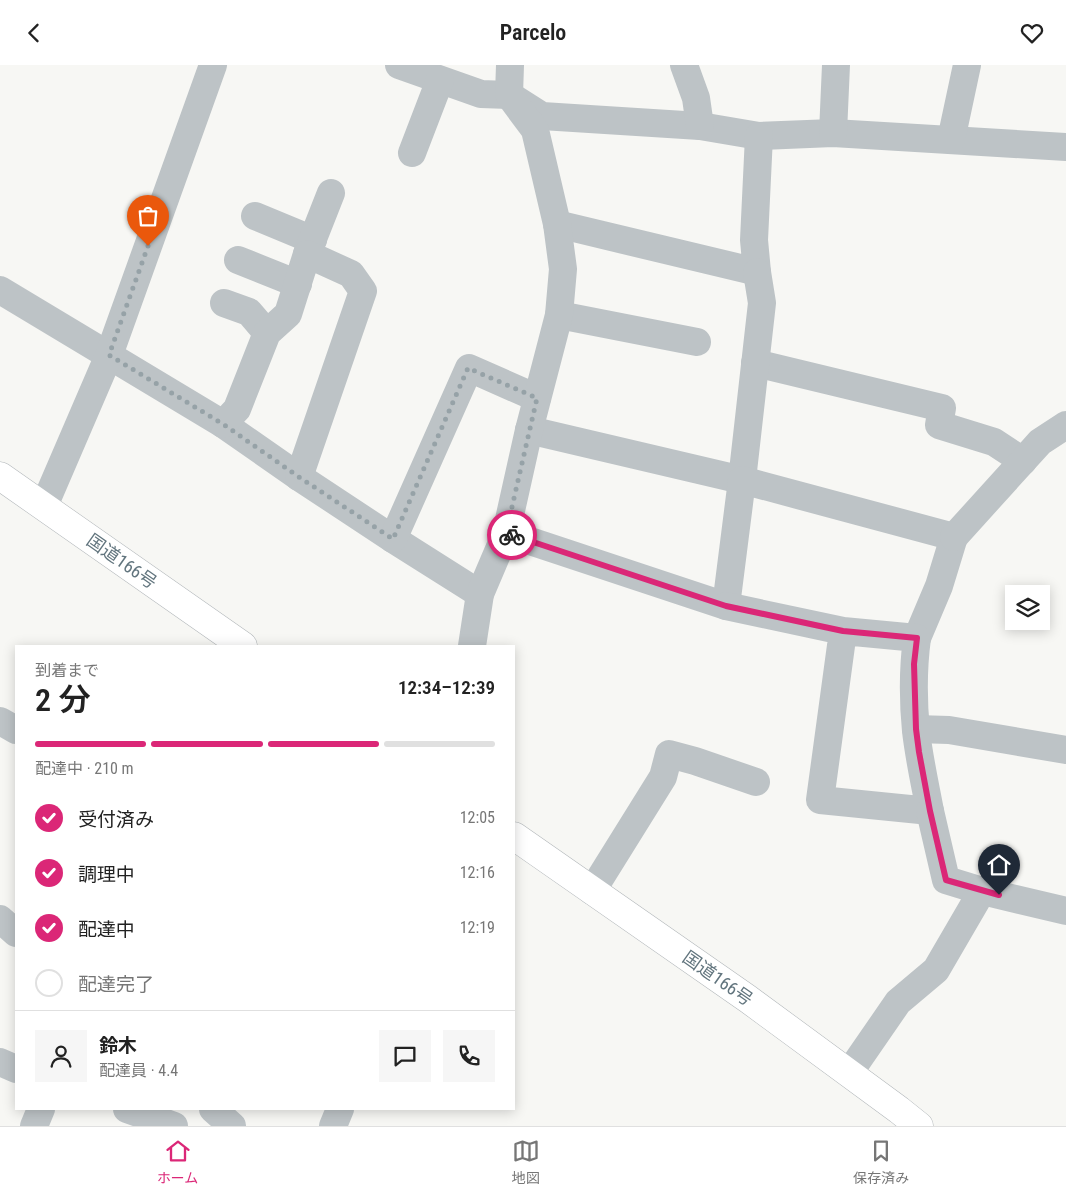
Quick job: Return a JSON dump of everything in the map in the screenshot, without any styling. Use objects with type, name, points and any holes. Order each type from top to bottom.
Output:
[{"type":"highway","name":"国道166号","points":[[0,476],[242,645]]},
{"type":"highway","name":"国道166号","points":[[515,837],[748,999],[919,1126]]},
{"type":"street","points":[[44,506],[109,355],[213,65]]},
{"type":"street","points":[[399,65],[481,94],[510,95],[542,116],[700,126],[760,136],[833,133],[1066,147]]},
{"type":"street","points":[[472,645],[480,594],[506,533],[529,430],[559,315],[563,269],[557,224],[535,130],[510,95],[510,65]]},
{"type":"street","points":[[684,65],[696,98],[700,126]]},
{"type":"street","points":[[833,133],[836,65]]},
{"type":"street","points":[[952,140],[967,65]]},
{"type":"street","points":[[412,153],[440,79]]},
{"type":"street","points":[[726,606],[762,303],[754,240],[760,136]]},
{"type":"street","points":[[223,424],[237,409],[267,333],[288,314],[330,193]]},
{"type":"street","points":[[255,215],[310,247],[351,274],[363,291],[299,477]]},
{"type":"street","points":[[557,224],[757,272]]},
{"type":"street","points":[[238,260],[298,284]]},
{"type":"street","points":[[0,290],[223,424],[299,477],[480,594]]},
{"type":"street","points":[[224,303],[249,312],[267,333]]},
{"type":"street","points":[[559,315],[697,342]]},
{"type":"street","points":[[754,363],[942,408],[939,425],[994,442],[1022,461]]},
{"type":"street","points":[[393,539],[468,368],[537,398]]},
{"type":"street","points":[[1066,425],[1040,442],[954,537],[939,585],[917,638],[914,664],[916,729],[919,752],[946,880],[982,891],[1066,911]]},
{"type":"street","points":[[529,430],[742,480],[954,537]]},
{"type":"street","points":[[506,533],[726,606],[843,631],[917,638]]},
{"type":"street","points":[[843,631],[820,800],[930,811]]},
{"type":"street","points":[[0,721],[15,729]]},
{"type":"street","points":[[916,729],[949,730],[1066,750]]},
{"type":"street","points":[[592,891],[663,777],[669,754],[756,782]]},
{"type":"street","points":[[848,1073],[898,1003],[936,970],[982,891]]},
{"type":"street","points":[[0,919],[15,932]]},
{"type":"street","points":[[0,1062],[15,1069]]},
{"type":"street","points":[[34,1126],[41,1110]]},
{"type":"street","points":[[114,1126],[121,1110]]},
{"type":"street","points":[[130,1110],[174,1126]]},
{"type":"street","points":[[214,1110],[232,1126]]},
{"type":"street","points":[[333,1126],[340,1110]]},
{"type":"way so far","points":[[148,246],[109,355],[223,424],[393,539],[468,368],[537,398],[506,533],[512,535]]},
{"type":"route","points":[[512,535],[726,606],[843,631],[917,638],[914,664],[916,729],[930,811],[946,880],[999,895]]}]
